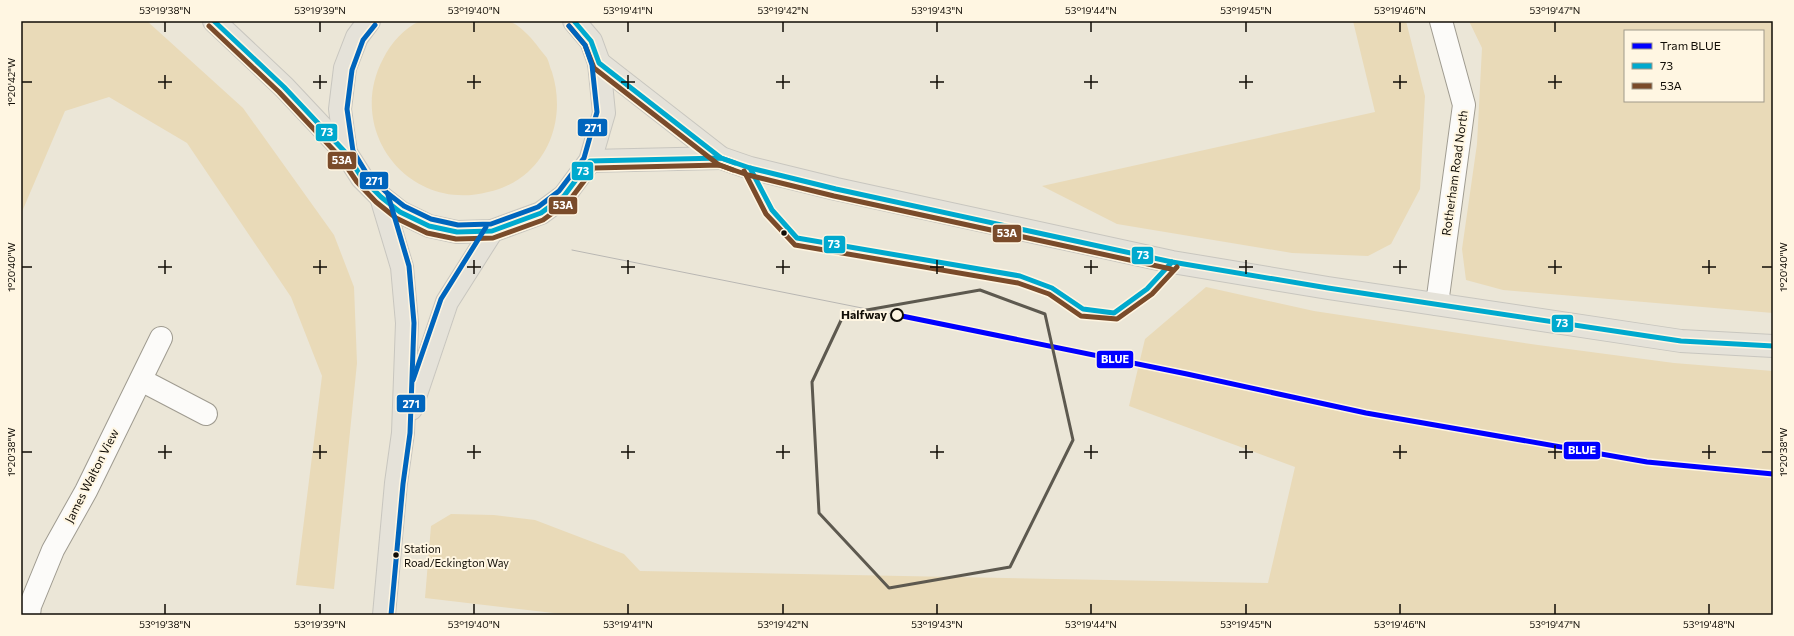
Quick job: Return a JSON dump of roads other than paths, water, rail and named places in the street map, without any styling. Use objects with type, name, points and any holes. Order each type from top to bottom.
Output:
[{"type":"main road","points":[[214,21],[284,87],[346,153],[362,178],[381,197],[400,212],[429,226],[458,232],[492,231],[541,213],[564,196],[590,161],[604,113],[599,63],[591,41],[574,21]]},
{"type":"main road","points":[[346,153],[340,109],[345,68],[357,37],[369,21]]},
{"type":"main road","points":[[599,63],[721,158],[750,168],[836,190],[1142,256],[1328,288],[1681,340],[1773,346]]},
{"type":"main road","points":[[590,161],[721,158]]},
{"type":"main road","points":[[381,197],[402,267],[407,316],[403,433],[396,483],[384,615]]},
{"type":"main road","points":[[403,433],[447,302],[492,231]]},
{"type":"street","name":"Rotherham Road North","points":[[1437,304],[1464,105],[1441,21]]},
{"type":"street","name":"James Walton View","points":[[29,615],[30,606],[53,550],[86,490],[161,338]]},
{"type":"street","points":[[141,380],[206,414]]},
{"type":"tram line","points":[[572,250],[897,315]]},
{"type":"tram line","name":"BLUE","points":[[897,315],[1187,374],[1366,413],[1647,462],[1773,474]]},
{"type":"place","name":"Halfway","points":[[897,315]]},
{"type":"place","name":"Station Road/Eckington Way","points":[[396,555]]}]
